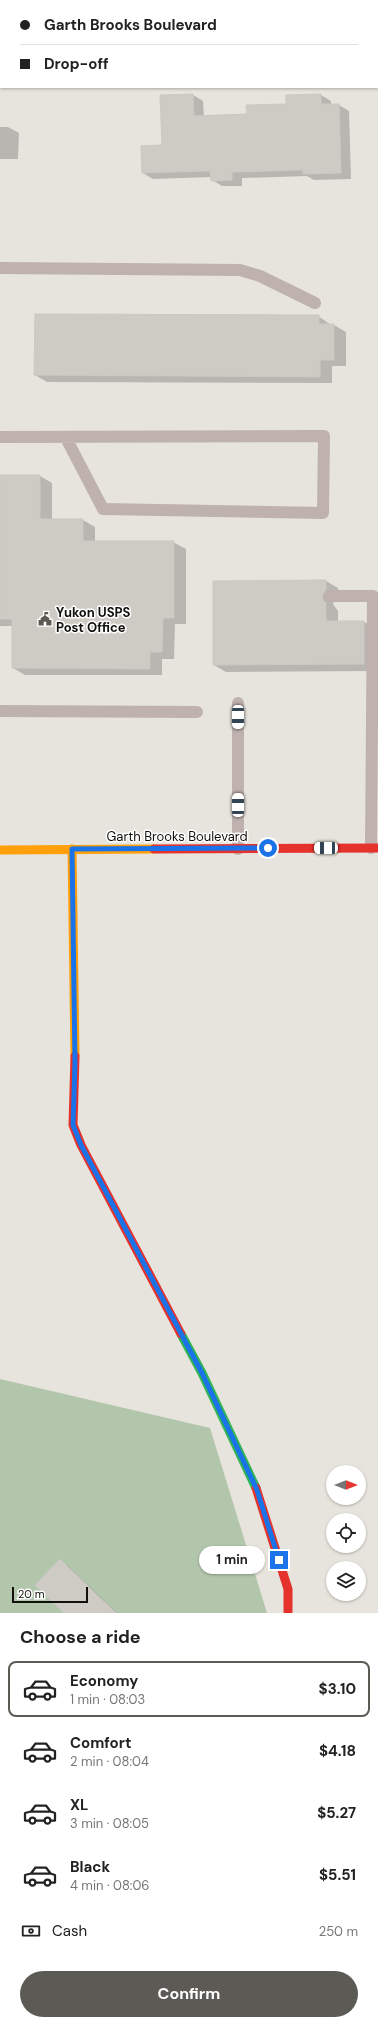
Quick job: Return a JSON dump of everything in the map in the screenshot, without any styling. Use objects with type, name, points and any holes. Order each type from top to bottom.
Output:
[{"type":"street","name":"Garth Brooks Boulevard","points":[[0,850],[374,848]]},
{"type":"street","points":[[72,849],[75,1063],[73,1125],[81,1145],[202,1373],[257,1490],[288,1589],[288,1613]]},
{"type":"lane","points":[[0,268],[240,270],[260,276],[315,303]]},
{"type":"lane","points":[[0,437],[66,438],[324,436],[322,513],[103,509],[66,438]]},
{"type":"lane","points":[[329,596],[373,596],[374,848]]},
{"type":"lane","points":[[238,703],[238,849]]},
{"type":"lane","points":[[0,711],[197,712]]},
{"type":"green space","points":[[0,1379],[210,1428],[267,1613],[0,1613]]},
{"type":"building","points":[[193,94],[194,116],[247,114],[246,105],[286,104],[286,95],[321,94],[321,104],[339,104],[341,173],[303,174],[303,170],[232,172],[232,180],[211,181],[210,171],[142,173],[141,146],[162,145],[160,95]]},
{"type":"building","points":[[35,314],[319,315],[319,324],[334,324],[334,360],[320,360],[320,377],[34,375]]},
{"type":"building","points":[[0,475],[40,475],[40,519],[83,519],[83,541],[174,541],[174,618],[163,618],[162,652],[150,652],[150,669],[12,668],[12,619],[0,619]]},
{"type":"building","points":[[326,580],[326,589],[322,596],[326,603],[326,621],[364,621],[364,664],[213,665],[213,581]]},
{"type":"building","points":[[60,1559],[116,1613],[64,1613],[35,1585]]},
{"type":"traffic: fast","points":[[181,1334],[202,1373],[256,1488]]},
{"type":"traffic: slow","points":[[72,849],[75,1056]]},
{"type":"traffic: slow","points":[[0,850],[154,849]]},
{"type":"traffic: jam","points":[[154,849],[378,848]]},
{"type":"traffic: jam","points":[[75,1056],[73,1125],[81,1145],[181,1334]]},
{"type":"traffic: jam","points":[[256,1488],[288,1589],[288,1613]]},
{"type":"place","name":"Yukon USPS Post Office","points":[[45,619]]},
{"type":"route","points":[[268,848],[72,849],[75,1063],[73,1125],[81,1145],[202,1373],[257,1490],[279,1560]]}]
